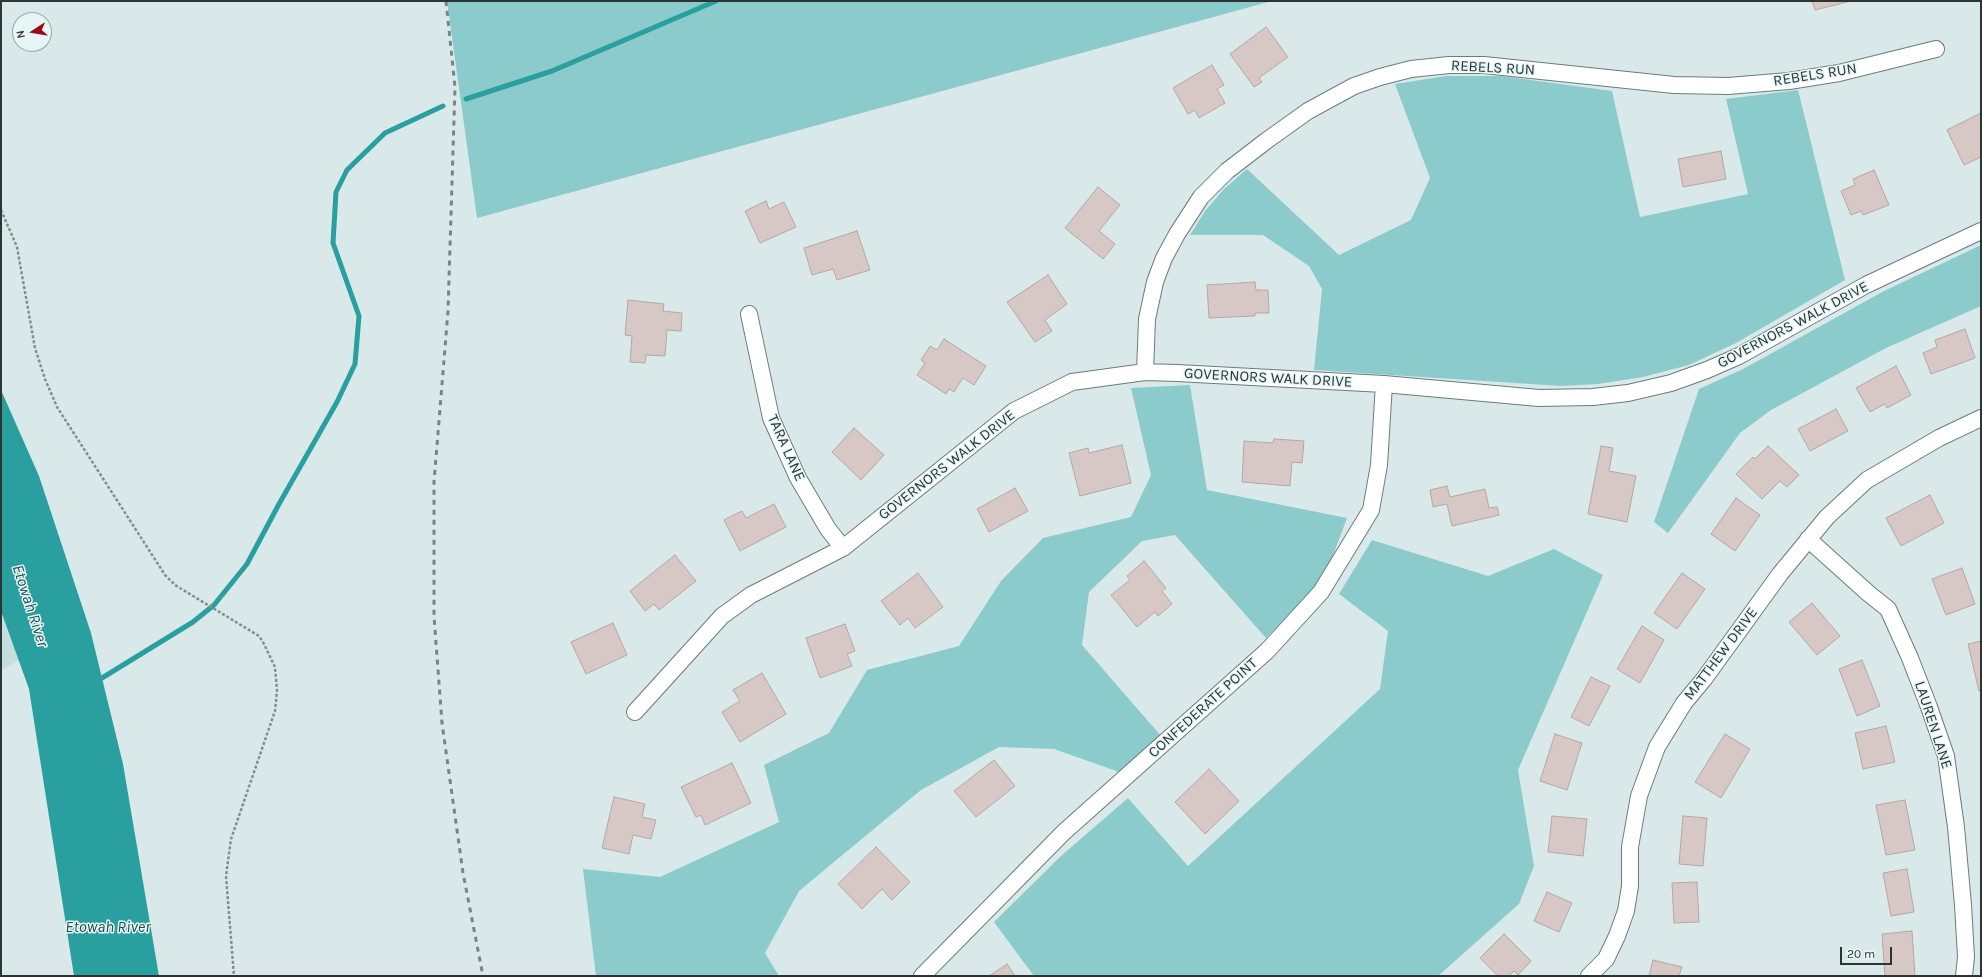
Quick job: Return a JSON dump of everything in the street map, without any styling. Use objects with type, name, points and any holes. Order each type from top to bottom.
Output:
[{"type":"street","name":"REBELS RUN","points":[[1145,372],[1147,319],[1155,282],[1164,258],[1177,234],[1202,197],[1226,171],[1266,140],[1308,111],[1354,86],[1411,69],[1449,65],[1477,65],[1674,85],[1728,86],[1789,81],[1839,73],[1936,49]]},
{"type":"street","name":"GOVERNORS WALK DRIVE","points":[[635,712],[722,616],[750,595],[843,548],[1014,411],[1072,382],[1145,372],[1384,384],[1539,398],[1593,397],[1628,393],[1670,383],[1739,356],[1866,285],[1981,231]]},
{"type":"street","name":"TARA LANE","points":[[749,314],[771,418],[798,478],[828,529],[843,548]]},
{"type":"street","name":"CONFEDERATE POINT","points":[[922,976],[1064,832],[1267,651],[1321,592],[1371,510],[1379,465],[1384,384]]},
{"type":"street","name":"MATTHEW DRIVE","points":[[1589,976],[1606,959],[1617,936],[1626,911],[1630,886],[1630,847],[1633,822],[1639,796],[1657,748],[1684,703],[1704,679],[1780,574],[1827,517],[1867,480],[1939,438],[1981,418]]},
{"type":"street","name":"LAUREN LANE","points":[[1808,539],[1888,609],[1929,706],[1946,756],[1956,828],[1966,957],[1964,976]]},
{"type":"path","points":[[1,210],[17,247],[36,348],[45,380],[57,407],[165,576],[175,585],[259,636],[275,667],[277,691],[275,711],[231,839],[226,876],[234,976]]},
{"type":"shaded area","points":[[447,1],[1272,1],[477,218]]},
{"type":"shaded area","points":[[1446,76],[1501,76],[1612,91],[1640,217],[1748,194],[1726,99],[1798,90],[1845,280],[1736,343],[1689,365],[1643,377],[1598,384],[1561,386],[1314,370],[1322,289],[1309,266],[1263,235],[1190,235],[1205,211],[1224,189],[1247,169],[1339,255],[1411,220],[1430,178],[1395,84]]},
{"type":"shaded area","points":[[1981,245],[1981,306],[1886,348],[1771,410],[1740,433],[1668,533],[1654,522],[1699,389],[1743,369],[1884,291]]},
{"type":"shaded area","points":[[1190,385],[1207,490],[1347,518],[1332,558],[1312,591],[1266,638],[1175,535],[1142,541],[1089,592],[1082,645],[1161,736],[1122,773],[1054,749],[999,747],[921,790],[799,891],[765,953],[779,976],[596,976],[583,869],[660,877],[779,822],[764,765],[829,733],[867,670],[959,646],[1001,581],[1043,538],[1131,517],[1151,475],[1131,388]]},
{"type":"shaded area","points":[[1372,540],[1488,576],[1554,549],[1603,575],[1518,770],[1534,866],[1519,904],[1438,976],[1034,976],[994,922],[1061,856],[1128,798],[1188,866],[1380,689],[1388,631],[1339,594]]},
{"type":"shaded area","points":[[1,574],[35,650],[1,671]]},
{"type":"water","name":"Etowah River","points":[[1,390],[39,476],[91,633],[123,764],[159,976],[74,976],[29,689],[1,611]]},
{"type":"building","points":[[1812,1],[1851,1],[1815,10]]},
{"type":"building","points":[[1266,27],[1288,57],[1259,78],[1262,82],[1254,87],[1230,54]]},
{"type":"building","points":[[1212,65],[1224,85],[1217,89],[1225,103],[1199,118],[1195,110],[1188,114],[1173,88]]},
{"type":"building","points":[[1981,113],[1981,157],[1964,165],[1947,130]]},
{"type":"building","points":[[1721,151],[1726,179],[1683,187],[1678,159]]},
{"type":"building","points":[[1874,170],[1889,205],[1863,215],[1861,211],[1851,215],[1841,191],[1855,185],[1853,179]]},
{"type":"building","points":[[1098,187],[1120,205],[1099,231],[1115,244],[1103,259],[1065,228]]},
{"type":"building","points":[[766,201],[769,209],[784,202],[796,227],[760,243],[745,211]]},
{"type":"building","points":[[857,231],[870,270],[837,280],[833,269],[812,275],[804,248]]},
{"type":"building","points":[[1048,275],[1067,304],[1045,320],[1052,331],[1035,342],[1007,302]]},
{"type":"building","points":[[1255,282],[1256,290],[1268,290],[1269,313],[1255,313],[1255,316],[1209,318],[1207,285]]},
{"type":"building","points":[[628,300],[664,304],[663,311],[682,313],[681,331],[667,330],[665,356],[646,355],[645,363],[630,362],[632,336],[625,335]]},
{"type":"building","points":[[1965,329],[1975,358],[1931,374],[1923,353],[1937,347],[1935,340]]},
{"type":"building","points":[[944,339],[986,366],[974,385],[963,378],[954,392],[949,389],[946,394],[917,375],[925,363],[921,360],[930,346],[937,350]]},
{"type":"building","points":[[1896,366],[1911,395],[1887,408],[1885,404],[1870,412],[1856,388]]},
{"type":"building","points":[[1836,409],[1848,431],[1810,451],[1798,429]]},
{"type":"building","points":[[854,428],[884,455],[861,480],[832,452]]},
{"type":"building","points":[[1274,439],[1304,441],[1302,463],[1292,462],[1290,486],[1242,482],[1244,441],[1273,443]]},
{"type":"building","points":[[1122,445],[1131,483],[1080,496],[1069,453],[1088,448],[1089,453]]},
{"type":"building","points":[[1601,446],[1613,448],[1609,471],[1636,476],[1627,522],[1588,514]]},
{"type":"building","points":[[1768,446],[1799,475],[1787,487],[1780,481],[1762,499],[1736,474],[1753,457],[1755,459]]},
{"type":"building","points":[[1447,486],[1450,497],[1485,489],[1489,508],[1497,507],[1499,515],[1452,526],[1447,504],[1433,507],[1430,490]]},
{"type":"building","points":[[1015,488],[1028,511],[989,532],[977,509]]},
{"type":"building","points":[[1930,495],[1944,523],[1901,546],[1886,518]]},
{"type":"building","points":[[1736,498],[1760,515],[1735,551],[1711,534]]},
{"type":"building","points":[[774,504],[786,527],[740,551],[724,520],[742,511],[746,518]]},
{"type":"building","points":[[675,555],[696,581],[659,610],[654,604],[645,611],[630,591]]},
{"type":"building","points":[[1144,561],[1166,588],[1162,591],[1172,604],[1158,616],[1155,612],[1137,627],[1111,595],[1130,580],[1127,576]]},
{"type":"building","points":[[1962,568],[1975,604],[1946,615],[1932,579]]},
{"type":"building","points":[[918,573],[943,607],[915,628],[908,618],[900,625],[881,601]]},
{"type":"building","points":[[1682,573],[1705,589],[1677,629],[1654,613]]},
{"type":"building","points":[[1812,603],[1840,636],[1817,655],[1789,622]]},
{"type":"building","points":[[613,623],[627,655],[586,674],[571,642]]},
{"type":"building","points":[[845,624],[855,651],[847,654],[852,666],[820,678],[806,638]]},
{"type":"building","points":[[1642,626],[1664,640],[1640,683],[1617,669]]},
{"type":"building","points":[[1981,641],[1981,691],[1979,691],[1968,644]]},
{"type":"building","points":[[1862,660],[1880,706],[1857,716],[1839,669]]},
{"type":"building","points":[[762,673],[786,714],[740,742],[722,712],[740,701],[733,690]]},
{"type":"building","points":[[1591,677],[1610,686],[1589,726],[1571,717]]},
{"type":"building","points":[[1886,726],[1895,762],[1863,769],[1855,733]]},
{"type":"building","points":[[1555,734],[1582,743],[1567,790],[1540,781]]},
{"type":"building","points":[[1725,734],[1750,749],[1721,798],[1695,782]]},
{"type":"building","points":[[994,760],[1015,786],[976,817],[954,791]]},
{"type":"building","points":[[732,763],[751,803],[705,825],[701,815],[696,817],[681,787]]},
{"type":"building","points":[[1209,769],[1239,801],[1205,834],[1175,802]]},
{"type":"building","points":[[614,797],[645,804],[642,817],[656,820],[651,839],[633,835],[629,854],[602,848]]},
{"type":"building","points":[[1905,800],[1915,850],[1886,855],[1876,805]]},
{"type":"building","points":[[1552,816],[1587,819],[1583,856],[1548,852]]},
{"type":"building","points":[[1683,816],[1707,818],[1703,866],[1679,864]]},
{"type":"building","points":[[876,847],[910,882],[892,900],[882,889],[862,909],[838,884]]},
{"type":"building","points":[[1907,869],[1914,912],[1891,916],[1883,873]]},
{"type":"building","points":[[1697,882],[1699,922],[1674,923],[1672,883]]},
{"type":"building","points":[[1547,892],[1572,903],[1559,932],[1534,921]]},
{"type":"building","points":[[1912,931],[1915,976],[1885,976],[1882,934]]},
{"type":"building","points":[[1504,934],[1531,961],[1518,975],[1514,971],[1509,976],[1498,976],[1480,958]]},
{"type":"building","points":[[1653,960],[1682,967],[1679,976],[1649,976]]},
{"type":"building","points":[[1007,964],[1015,976],[989,976]]},
{"type":"waterway","points":[[466,99],[552,71],[716,1]]},
{"type":"waterway","points":[[102,678],[193,622],[214,605],[247,564],[337,402],[355,364],[359,316],[333,243],[336,192],[347,170],[385,133],[443,106]]},
{"type":"railway","points":[[446,1],[455,87],[448,311],[434,482],[434,616],[442,723],[463,873],[483,976]]}]
